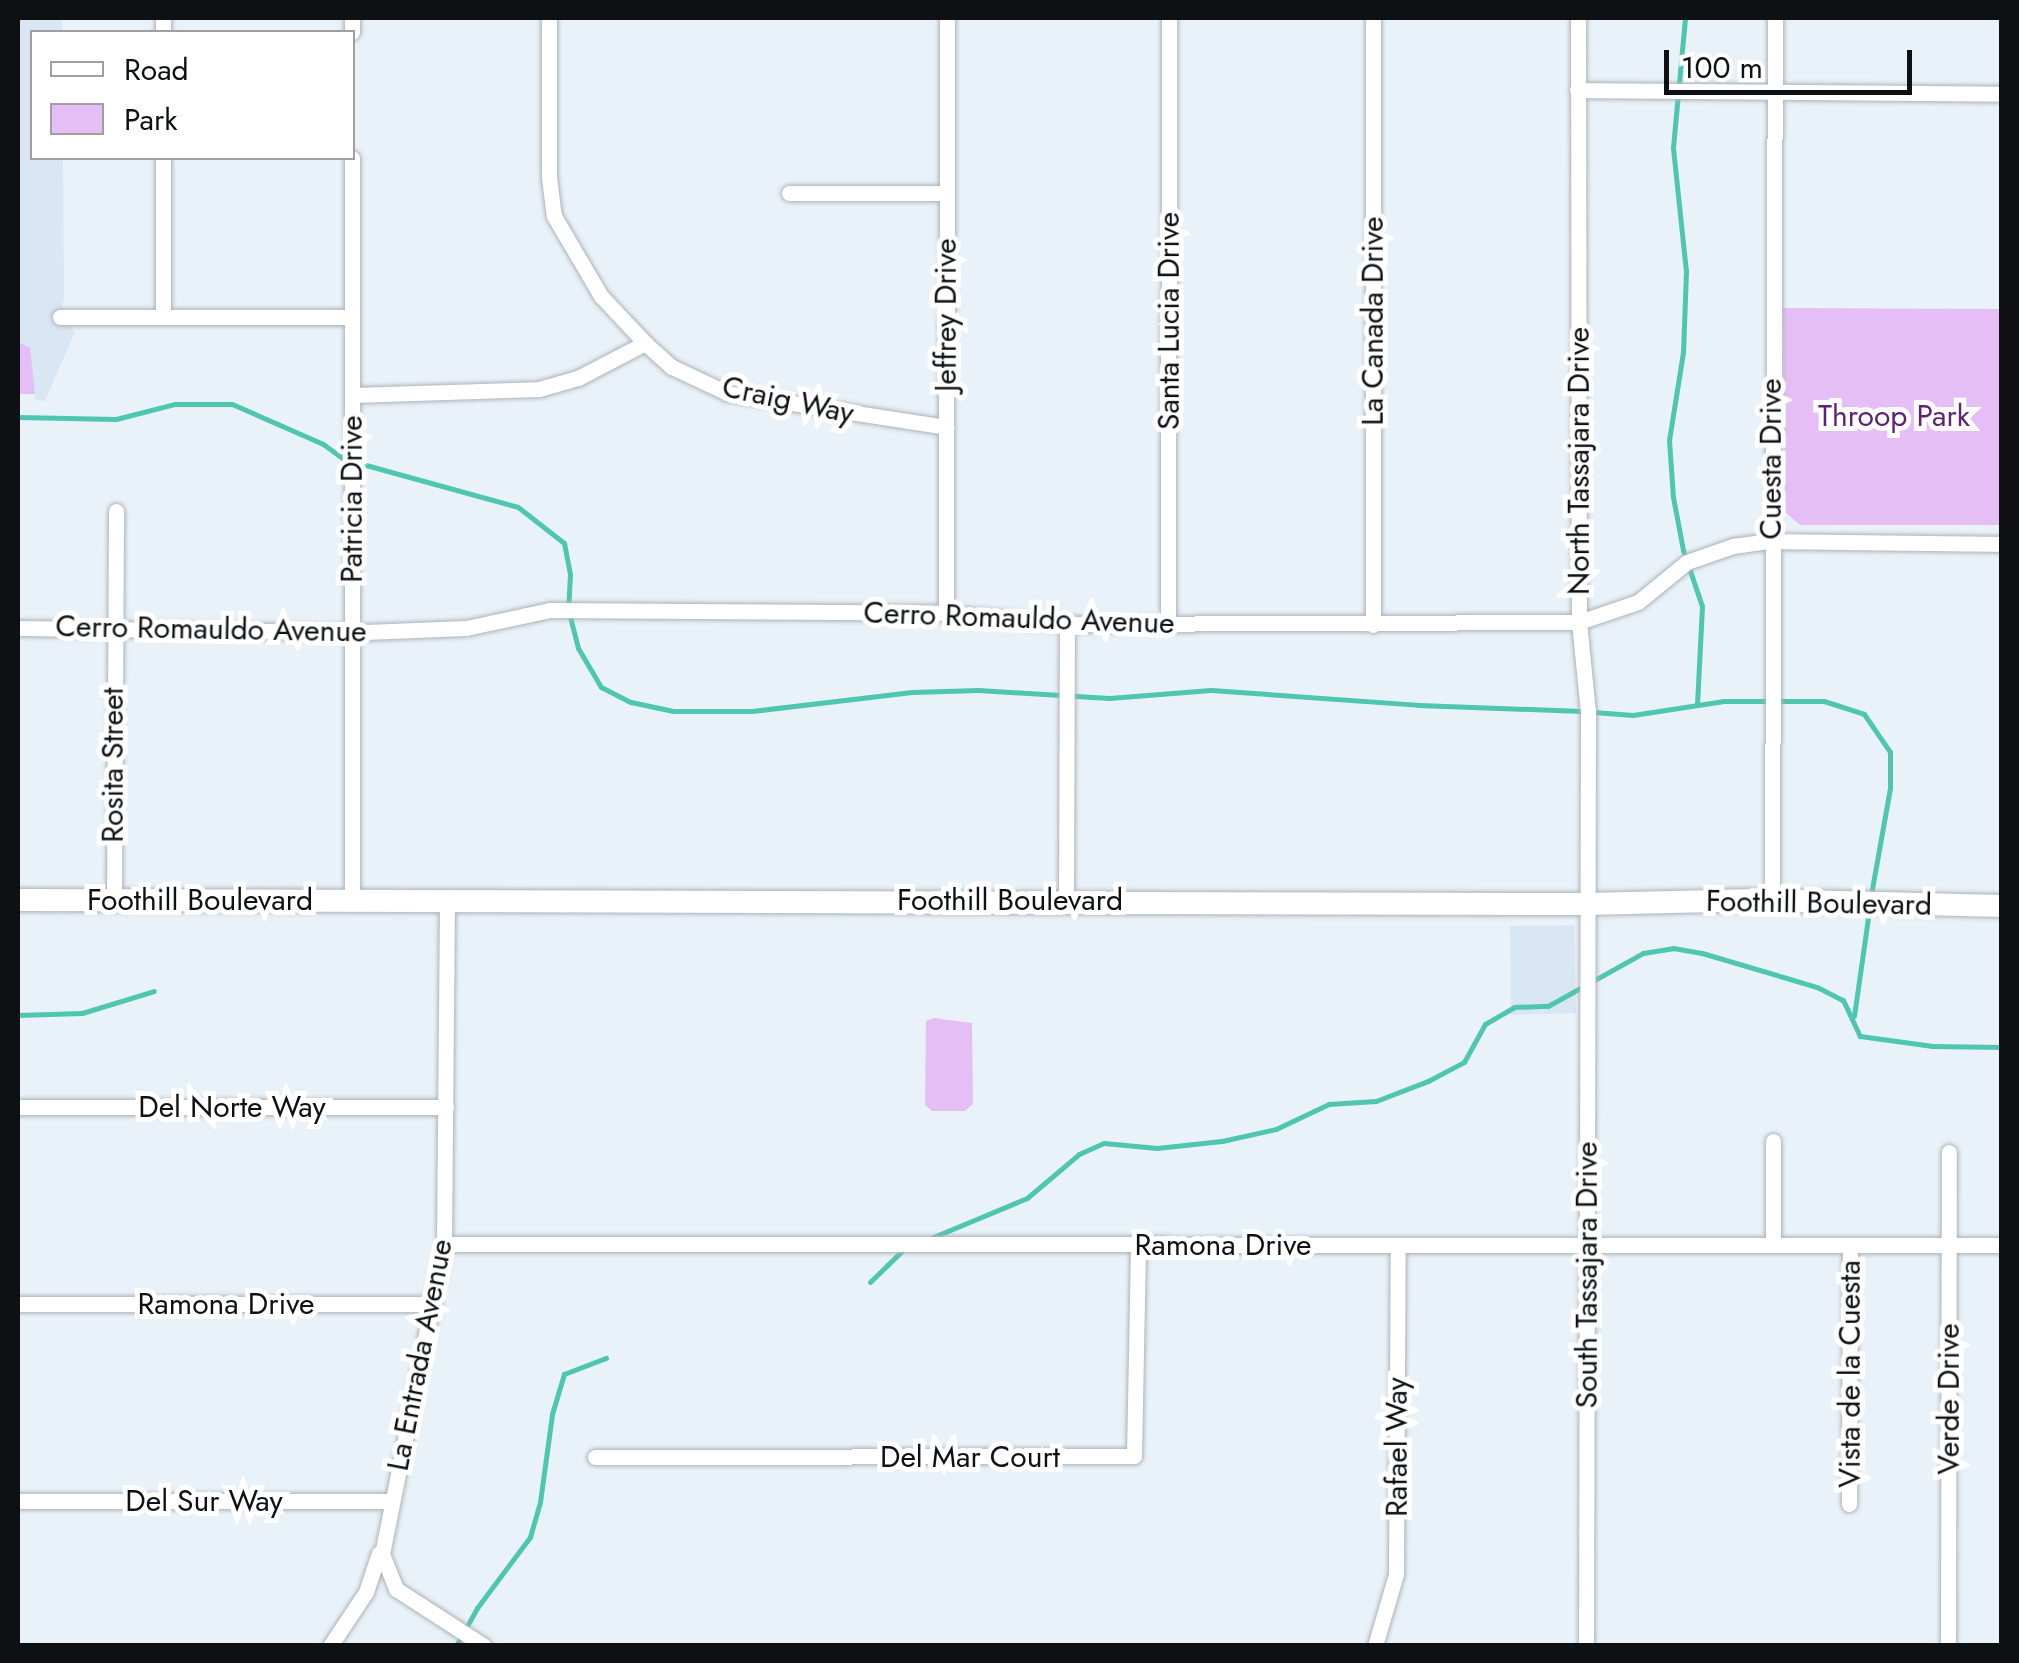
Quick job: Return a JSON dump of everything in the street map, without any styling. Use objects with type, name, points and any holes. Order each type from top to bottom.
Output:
[{"type":"street","name":"Craig Way","points":[[549,18],[549,177],[554,216],[600,296],[645,343],[672,367],[726,393],[946,428]]},
{"type":"street","name":"Jeffrey Drive","points":[[946,18],[946,612]]},
{"type":"street","name":"Santa Lucia Drive","points":[[1168,624],[1169,18]]},
{"type":"street","name":"La Canada Drive","points":[[1372,625],[1373,18]]},
{"type":"street","name":"North Tassajara Drive","points":[[1578,18],[1580,622],[1588,712],[1586,904]]},
{"type":"street","name":"Cuesta Drive","points":[[1772,900],[1770,542],[1775,18]]},
{"type":"street","points":[[1578,90],[2002,94]]},
{"type":"street","points":[[163,160],[163,317]]},
{"type":"street","name":"Patricia Drive","points":[[352,160],[352,900]]},
{"type":"street","points":[[789,193],[946,193]]},
{"type":"street","points":[[60,317],[352,317]]},
{"type":"street","points":[[352,395],[539,390],[578,378],[645,343]]},
{"type":"street","name":"Rosita Street","points":[[114,900],[112,628],[116,511]]},
{"type":"street","name":"Cerro Romauldo Avenue","points":[[18,628],[352,632],[466,628],[550,610],[946,612],[1066,624],[1580,622],[1638,602],[1687,562],[1733,546],[1770,542],[2002,544]]},
{"type":"street","points":[[1066,624],[1066,900]]},
{"type":"street","name":"Foothill Boulevard","points":[[18,900],[1586,904],[1772,900],[2002,906]]},
{"type":"street","name":"La Entrada Avenue","points":[[447,900],[444,1244],[382,1541],[384,1567],[396,1589],[468,1640],[484,1646]]},
{"type":"street","name":"South Tassajara Drive","points":[[1586,904],[1586,1646]]},
{"type":"street","name":"Del Norte Way","points":[[18,1107],[446,1107]]},
{"type":"street","points":[[1773,1141],[1773,1246]]},
{"type":"street","name":"Verde Drive","points":[[1948,1646],[1949,1152]]},
{"type":"street","name":"Ramona Drive","points":[[444,1244],[2002,1246]]},
{"type":"street","name":"Del Mar Court","points":[[595,1457],[1134,1456],[1138,1245]]},
{"type":"street","name":"Rafael Way","points":[[1375,1646],[1396,1574],[1398,1245]]},
{"type":"street","name":"Vista de la Cuesta","points":[[1849,1504],[1850,1246]]},
{"type":"street","name":"Ramona Drive","points":[[18,1304],[434,1304]]},
{"type":"street","name":"Del Sur Way","points":[[18,1501],[391,1501]]},
{"type":"street","points":[[330,1646],[366,1592],[382,1541]]},
{"type":"shaded area","points":[[18,18],[62,18],[62,30],[30,30],[30,160],[63,160],[64,298],[60,316],[75,332],[45,401],[36,400],[34,394],[18,394]]},
{"type":"shaded area","points":[[1574,925],[1576,1013],[1511,1015],[1510,926]]},
{"type":"green space","name":"Throop Park","points":[[2001,304],[2001,525],[1800,525],[1785,512],[1783,308],[1999,309]]},
{"type":"green space","points":[[18,342],[30,348],[35,394],[18,394]]},
{"type":"green space","points":[[934,1018],[972,1023],[973,1104],[965,1111],[932,1111],[925,1105],[926,1021]]},
{"type":"waterway","points":[[1685,18],[1673,148],[1686,271],[1683,352],[1669,440],[1673,497],[1683,550],[1702,606],[1697,704]]},
{"type":"waterway","points":[[18,417],[116,419],[175,404],[232,404],[323,444],[344,459],[518,507],[564,543],[570,574],[568,609],[578,648],[601,687],[631,702],[673,711],[752,711],[912,692],[978,690],[1109,698],[1211,690],[1418,705],[1582,711]]},
{"type":"waterway","points":[[1593,712],[1633,715],[1724,701],[1824,701],[1864,714],[1890,752],[1890,788],[1871,895]]},
{"type":"waterway","points":[[1854,1016],[1869,911]]},
{"type":"waterway","points":[[931,1238],[1027,1198],[1079,1154],[1104,1143],[1157,1148],[1222,1141],[1276,1129],[1329,1104],[1376,1101],[1428,1081],[1464,1062],[1485,1024],[1514,1007],[1548,1006],[1643,953],[1673,948],[1702,953],[1817,987],[1843,1000],[1860,1036],[1932,1046],[2002,1047]]},
{"type":"waterway","points":[[18,1015],[82,1013],[154,991]]},
{"type":"waterway","points":[[870,1282],[906,1247]]},
{"type":"waterway","points":[[456,1646],[477,1608],[530,1537],[540,1502],[552,1414],[564,1374],[606,1358]]}]
